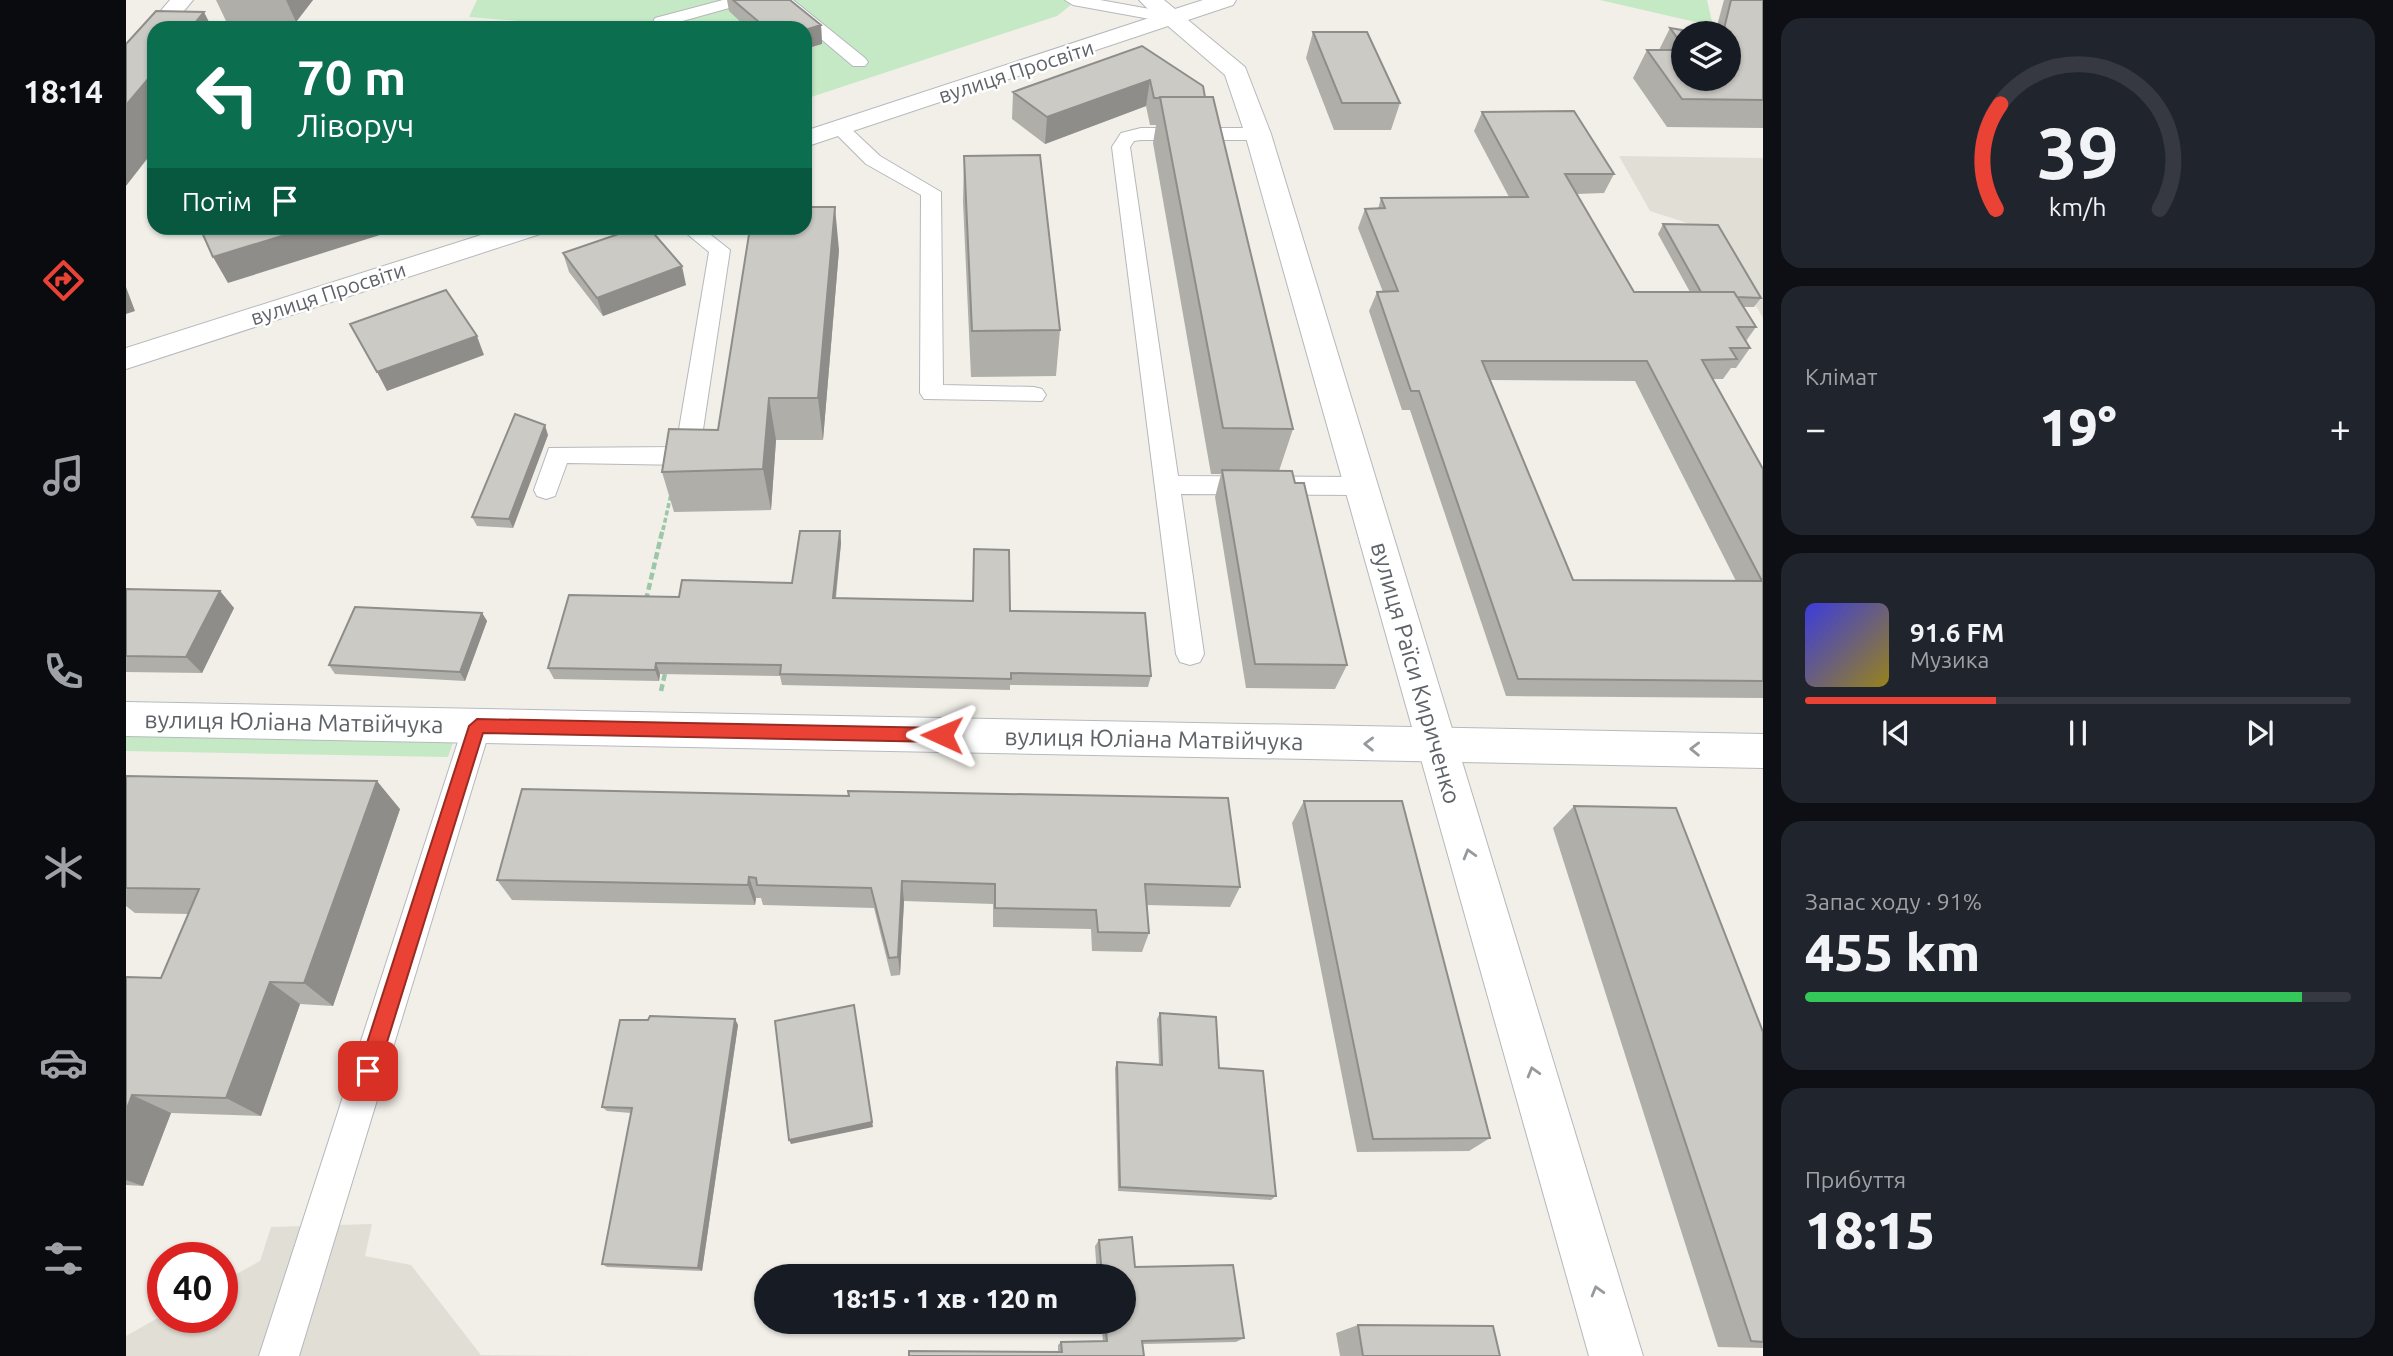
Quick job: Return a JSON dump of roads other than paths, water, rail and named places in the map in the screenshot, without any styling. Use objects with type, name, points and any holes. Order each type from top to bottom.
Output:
[{"type":"street","points":[[163,21],[182,0]]},
{"type":"street","name":"вулиця Просвіти","points":[[812,137],[1161,9],[1225,0]]},
{"type":"street","name":"вулиця Раїси Кириченко","points":[[1161,9],[1236,72],[1258,134],[1616,1356]]},
{"type":"street","name":"вулиця Просвіти","points":[[126,359],[508,235]]},
{"type":"street","name":"вулиця Юліана Матвійчука","points":[[126,719],[1763,751]]},
{"type":"lane","points":[[665,21],[741,0]]},
{"type":"lane","points":[[783,0],[809,21]]},
{"type":"lane","points":[[1073,0],[1161,9]]},
{"type":"lane","points":[[812,24],[859,62]]},
{"type":"lane","points":[[839,128],[873,160],[931,192],[932,393],[1034,395]]},
{"type":"lane","points":[[1190,654],[1122,142],[1128,136],[1141,134],[1258,134]]},
{"type":"lane","points":[[546,490],[558,454],[687,456],[719,250],[699,235]]},
{"type":"lane","points":[[1167,485],[1361,486]]},
{"type":"lane","points":[[279,1356],[477,726]]}]
